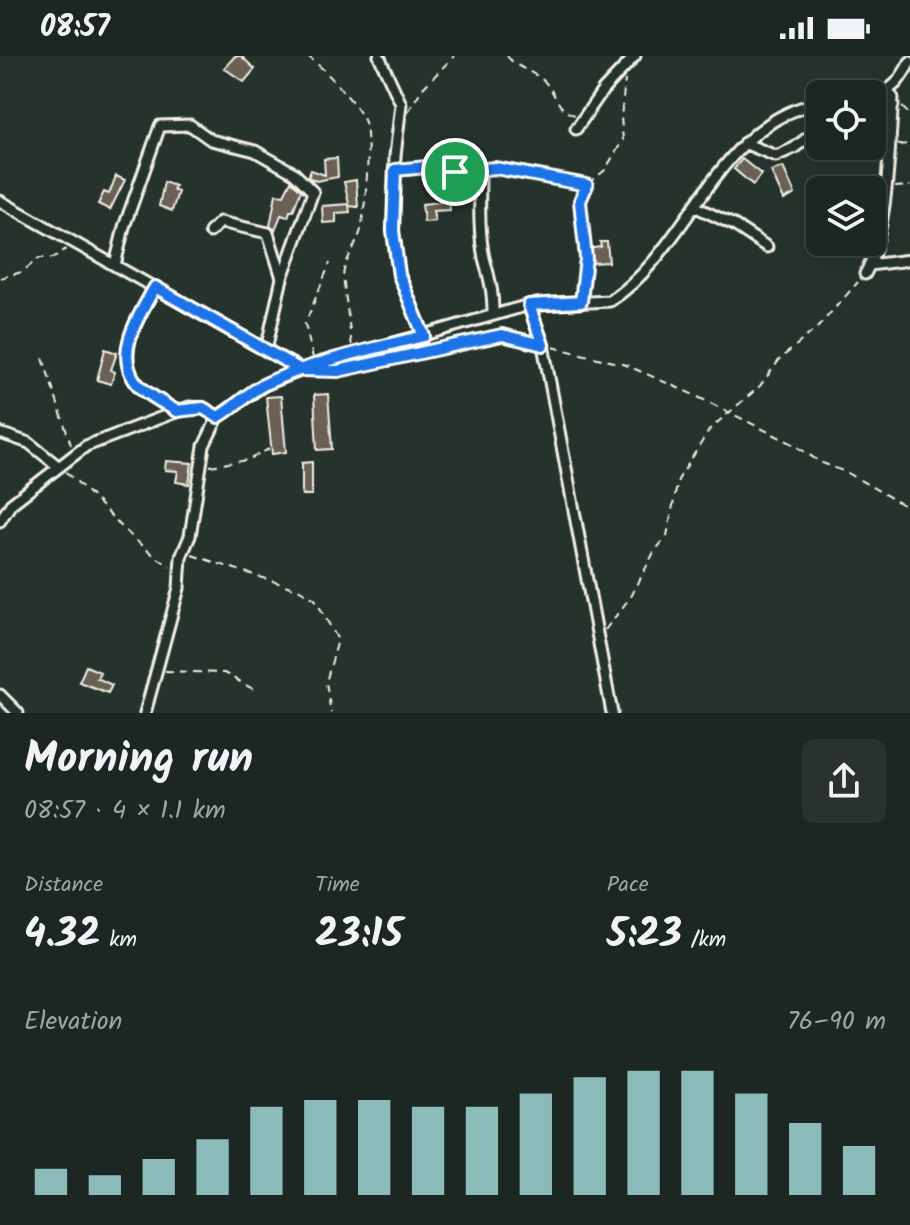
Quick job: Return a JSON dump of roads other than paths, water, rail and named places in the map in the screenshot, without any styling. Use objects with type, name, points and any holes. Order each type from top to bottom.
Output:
[{"type":"street","points":[[379,56],[401,104],[393,231],[399,275],[424,336]]},
{"type":"street","points":[[576,129],[603,90],[635,56]]},
{"type":"street","points":[[910,62],[906,77],[888,92],[893,98],[893,105],[885,188],[867,269],[910,260]]},
{"type":"street","points":[[886,108],[893,105]]},
{"type":"street","points":[[145,713],[159,671],[181,573],[181,557],[190,536],[204,446],[218,417],[264,385],[308,368],[529,305],[604,303],[614,298],[696,207],[744,143],[777,120],[806,109]]},
{"type":"street","points":[[115,265],[124,227],[155,132],[160,126],[186,125],[211,140],[255,151],[310,185],[313,192],[282,278],[266,350]]},
{"type":"street","points":[[744,143],[776,156],[806,139]]},
{"type":"street","points":[[480,169],[480,220],[484,257],[493,283],[493,314]]},
{"type":"street","points":[[0,201],[266,350],[308,368]]},
{"type":"street","points":[[696,207],[734,225],[767,247]]},
{"type":"street","points":[[210,232],[220,222],[268,233],[282,278]]},
{"type":"street","points":[[155,287],[129,338],[128,360],[136,383],[176,411]]},
{"type":"street","points":[[529,305],[543,345],[612,713]]},
{"type":"street","points":[[0,521],[11,504],[76,453],[176,411],[203,408],[218,417]]},
{"type":"street","points":[[0,433],[29,443],[59,467]]},
{"type":"street","points":[[0,695],[18,713]]},
{"type":"lane","points":[[308,368],[338,371],[502,335],[543,345]]}]
